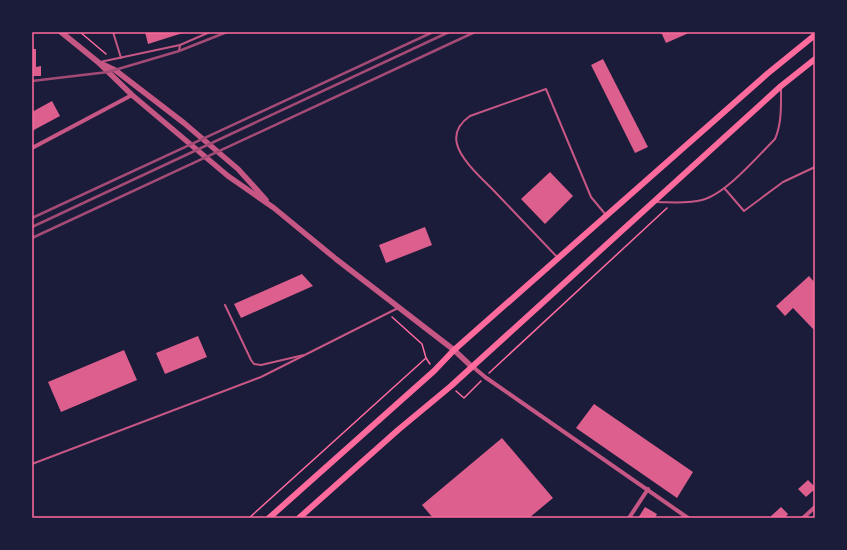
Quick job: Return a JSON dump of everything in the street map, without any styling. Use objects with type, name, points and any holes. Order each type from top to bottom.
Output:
[{"type":"main road","points":[[269,518],[434,370],[454,350],[767,74],[815,35]]},
{"type":"main road","points":[[299,518],[398,430],[451,386],[652,202],[782,86],[815,59]]},
{"type":"street","points":[[61,32],[98,62],[132,95],[228,176],[274,208],[398,308],[454,350],[485,377],[688,518]]},
{"type":"street","points":[[98,62],[115,70],[184,123],[238,169],[274,208]]},
{"type":"street","points":[[32,148],[132,95]]},
{"type":"street","points":[[629,518],[648,489]]},
{"type":"street","points":[[803,518],[815,507]]},
{"type":"lane","points":[[113,32],[120,58]]},
{"type":"lane","points":[[98,62],[180,45],[210,32]]},
{"type":"lane","points":[[179,52],[180,45]]},
{"type":"lane","points":[[652,202],[694,202],[711,197],[725,189],[776,139],[780,120],[782,86]]},
{"type":"lane","points":[[558,259],[472,167],[459,150],[456,142],[457,131],[459,125],[464,120],[470,116],[546,89],[590,197],[607,216]]},
{"type":"lane","points":[[725,189],[744,211],[783,182],[815,166]]},
{"type":"lane","points":[[225,305],[254,364],[261,365],[309,354]]},
{"type":"lane","points":[[32,464],[261,377],[398,308]]},
{"type":"path","points":[[80,32],[112,59]]},
{"type":"path","points":[[451,386],[464,398],[674,202]]},
{"type":"path","points":[[388,314],[422,344],[426,358],[434,370]]},
{"type":"path","points":[[249,518],[426,358]]},
{"type":"building","points":[[145,32],[186,32],[148,44]]},
{"type":"building","points":[[661,32],[691,32],[666,43]]},
{"type":"building","points":[[32,49],[36,49],[36,67],[41,66],[41,76],[32,76]]},
{"type":"building","points":[[603,59],[648,147],[635,153],[591,65]]},
{"type":"building","points":[[52,101],[60,116],[32,131],[32,112]]},
{"type":"building","points":[[550,172],[573,196],[545,224],[521,199]]},
{"type":"building","points":[[425,227],[432,245],[386,263],[379,245]]},
{"type":"building","points":[[302,274],[313,286],[241,318],[234,304]]},
{"type":"building","points":[[809,276],[815,283],[815,331],[793,308],[785,316],[776,306]]},
{"type":"building","points":[[198,336],[207,357],[165,374],[156,353]]},
{"type":"building","points":[[124,350],[137,380],[61,412],[48,382]]},
{"type":"building","points":[[594,404],[693,472],[677,498],[576,428]]},
{"type":"building","points":[[502,438],[553,498],[529,518],[433,518],[422,505]]},
{"type":"building","points":[[808,480],[815,487],[815,489],[806,497],[798,489]]},
{"type":"building","points":[[645,507],[657,514],[655,518],[638,518]]},
{"type":"building","points":[[781,507],[788,514],[785,518],[772,518],[771,516]]},
{"type":"railway","points":[[32,81],[108,72],[179,51],[227,32]]},
{"type":"railway","points":[[32,218],[433,32]]},
{"type":"railway","points":[[32,227],[449,32]]},
{"type":"railway","points":[[32,238],[475,32]]}]
